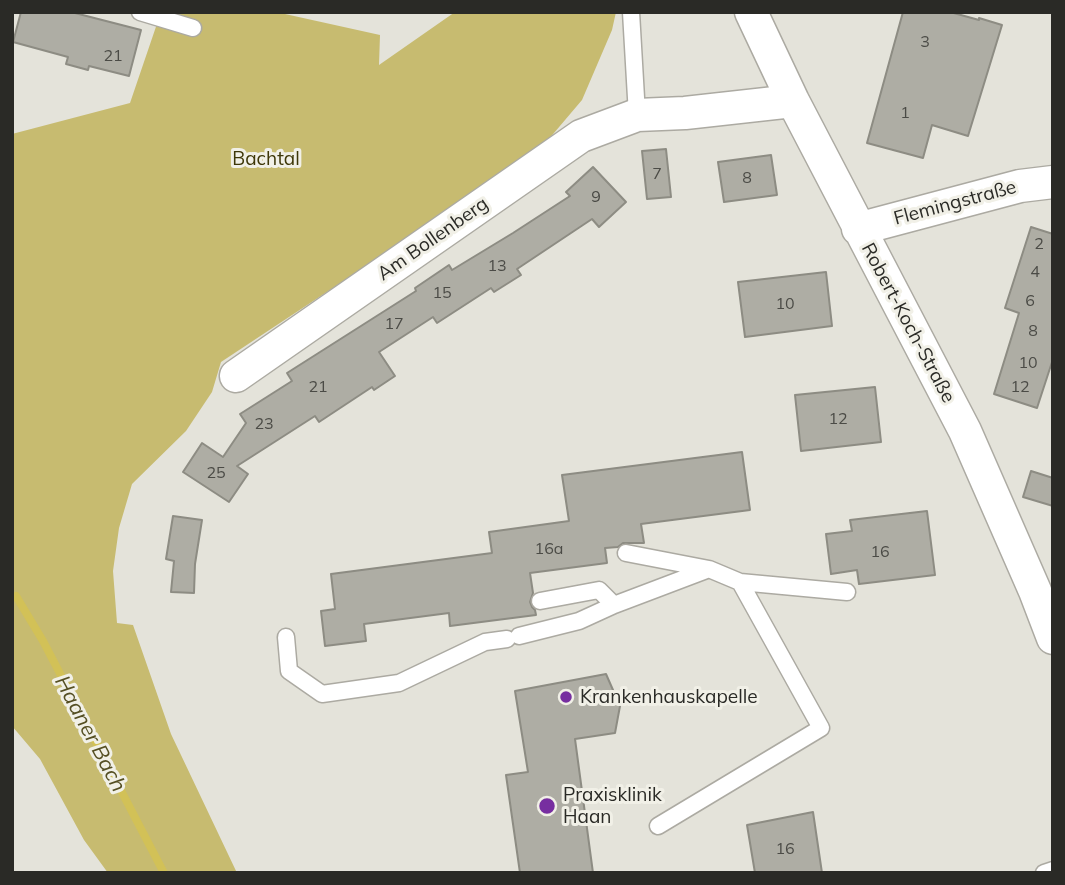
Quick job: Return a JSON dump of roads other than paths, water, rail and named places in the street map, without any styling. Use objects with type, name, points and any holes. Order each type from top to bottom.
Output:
[{"type":"street","name":"Robert-Koch-Straße","points":[[751,12],[793,102],[965,431],[1044,590],[1053,638]]},
{"type":"street","name":"Am Bollenberg","points":[[236,376],[581,136],[636,115],[793,102]]},
{"type":"street","name":"Flemingstraße","points":[[858,229],[1020,186],[1053,182]]},
{"type":"lane","points":[[140,12],[193,28]]},
{"type":"lane","points":[[631,12],[636,115]]},
{"type":"lane","points":[[626,553],[709,569],[740,582],[847,592]]},
{"type":"lane","points":[[286,638],[289,671],[322,694],[399,683],[485,642],[513,638],[579,621],[709,569]]},
{"type":"lane","points":[[658,826],[821,728],[740,582]]},
{"type":"lane","points":[[540,601],[599,590],[614,605]]},
{"type":"lane","points":[[1044,873],[1053,870]]},
{"type":"waterway","name":"Haaner Bach","points":[[16,596],[43,641],[164,873]]},
{"type":"place","name":"Krankenhauskapelle","points":[[566,697]]},
{"type":"place","name":"Praxisklinik Haan","points":[[547,806]]},
{"type":"park label","name":"Bachtal","points":[[266,159]]}]
